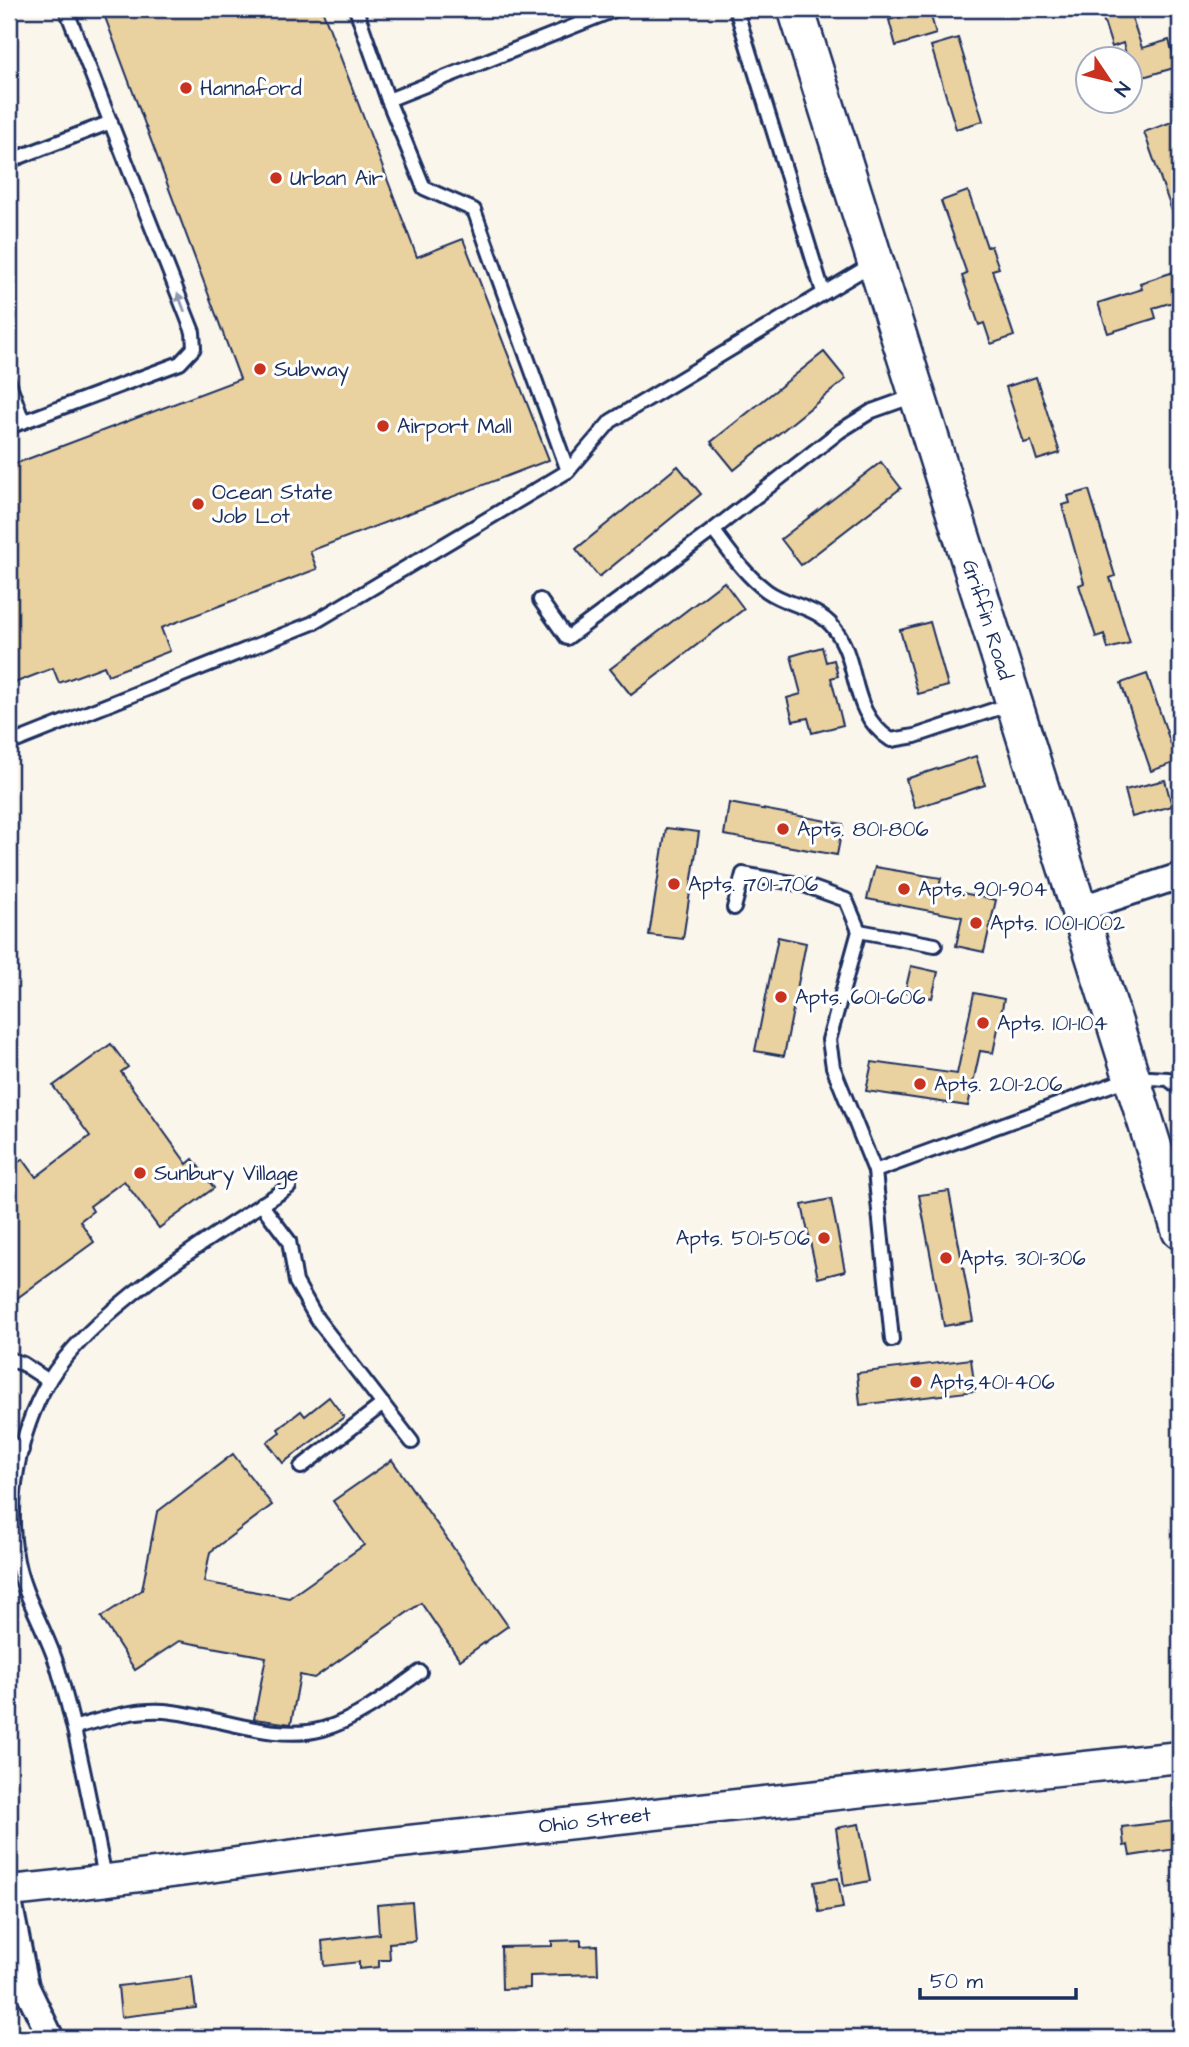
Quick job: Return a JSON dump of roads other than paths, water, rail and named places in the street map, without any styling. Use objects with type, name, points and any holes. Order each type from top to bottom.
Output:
[{"type":"main road","name":"Griffin Road","points":[[796,9],[1180,1231]]},
{"type":"street","points":[[1079,909],[1180,876]]},
{"type":"street","name":"Ohio Street","points":[[9,1891],[106,1882],[267,1857],[650,1812],[1180,1758]]},
{"type":"street","points":[[9,1902],[26,1986],[51,2038]]},
{"type":"lane","points":[[9,427],[180,363],[194,348],[193,332],[66,9]]},
{"type":"lane","points":[[356,9],[388,100],[424,188],[474,210],[569,471]]},
{"type":"lane","points":[[388,100],[617,9]]},
{"type":"lane","points":[[736,9],[823,292]]},
{"type":"lane","points":[[9,161],[111,122]]},
{"type":"lane","points":[[9,744],[313,624],[569,471],[611,421],[875,262]]},
{"type":"lane","points":[[9,382],[23,422]]},
{"type":"lane","points":[[540,600],[567,638],[713,530],[839,431],[872,411],[916,395]]},
{"type":"lane","points":[[713,530],[767,591],[817,612],[833,627],[842,643],[863,711],[875,729],[891,740],[915,736],[1015,702]]},
{"type":"lane","points":[[734,908],[743,874],[804,885],[846,900],[859,931],[829,1041],[833,1067],[875,1171],[891,1340]]},
{"type":"lane","points":[[859,931],[935,945]]},
{"type":"lane","points":[[875,1171],[1133,1077],[1168,1079],[1180,1088]]},
{"type":"lane","points":[[106,1882],[75,1727],[56,1660],[18,1563],[12,1516],[22,1450],[32,1418],[49,1381],[107,1316],[174,1264],[289,1187]]},
{"type":"lane","points":[[261,1204],[289,1241],[296,1282],[317,1319],[412,1442]]},
{"type":"lane","points":[[9,1359],[23,1364],[49,1381]]},
{"type":"lane","points":[[301,1467],[383,1404]]},
{"type":"lane","points":[[9,1443],[22,1450]]},
{"type":"lane","points":[[75,1727],[128,1712],[163,1711],[284,1732],[321,1730],[352,1718],[420,1672]]},
{"type":"place","name":"Hannaford","points":[[186,88]]},
{"type":"place","name":"Urban Air","points":[[276,178]]},
{"type":"place","name":"Subway","points":[[260,369]]},
{"type":"place","name":"Airport Mall","points":[[383,426]]},
{"type":"place","name":"Ocean State Job Lot","points":[[198,504]]},
{"type":"place","name":"Apts. 801-806","points":[[783,829]]},
{"type":"place","name":"Apts. 701-706","points":[[674,884]]},
{"type":"place","name":"Apts. 901-904","points":[[904,889]]},
{"type":"place","name":"Apts. 1001-1002","points":[[976,923]]},
{"type":"place","name":"Apts. 601-606","points":[[781,997]]},
{"type":"place","name":"Apts. 101-104","points":[[983,1023]]},
{"type":"place","name":"Apts. 201-206","points":[[920,1084]]},
{"type":"place","name":"Sunbury Village","points":[[140,1173]]},
{"type":"place","name":"Apts. 501-506","points":[[824,1238]]},
{"type":"place","name":"Apts. 301-306","points":[[946,1258]]},
{"type":"place","name":"Apts.401-406","points":[[916,1382]]}]
